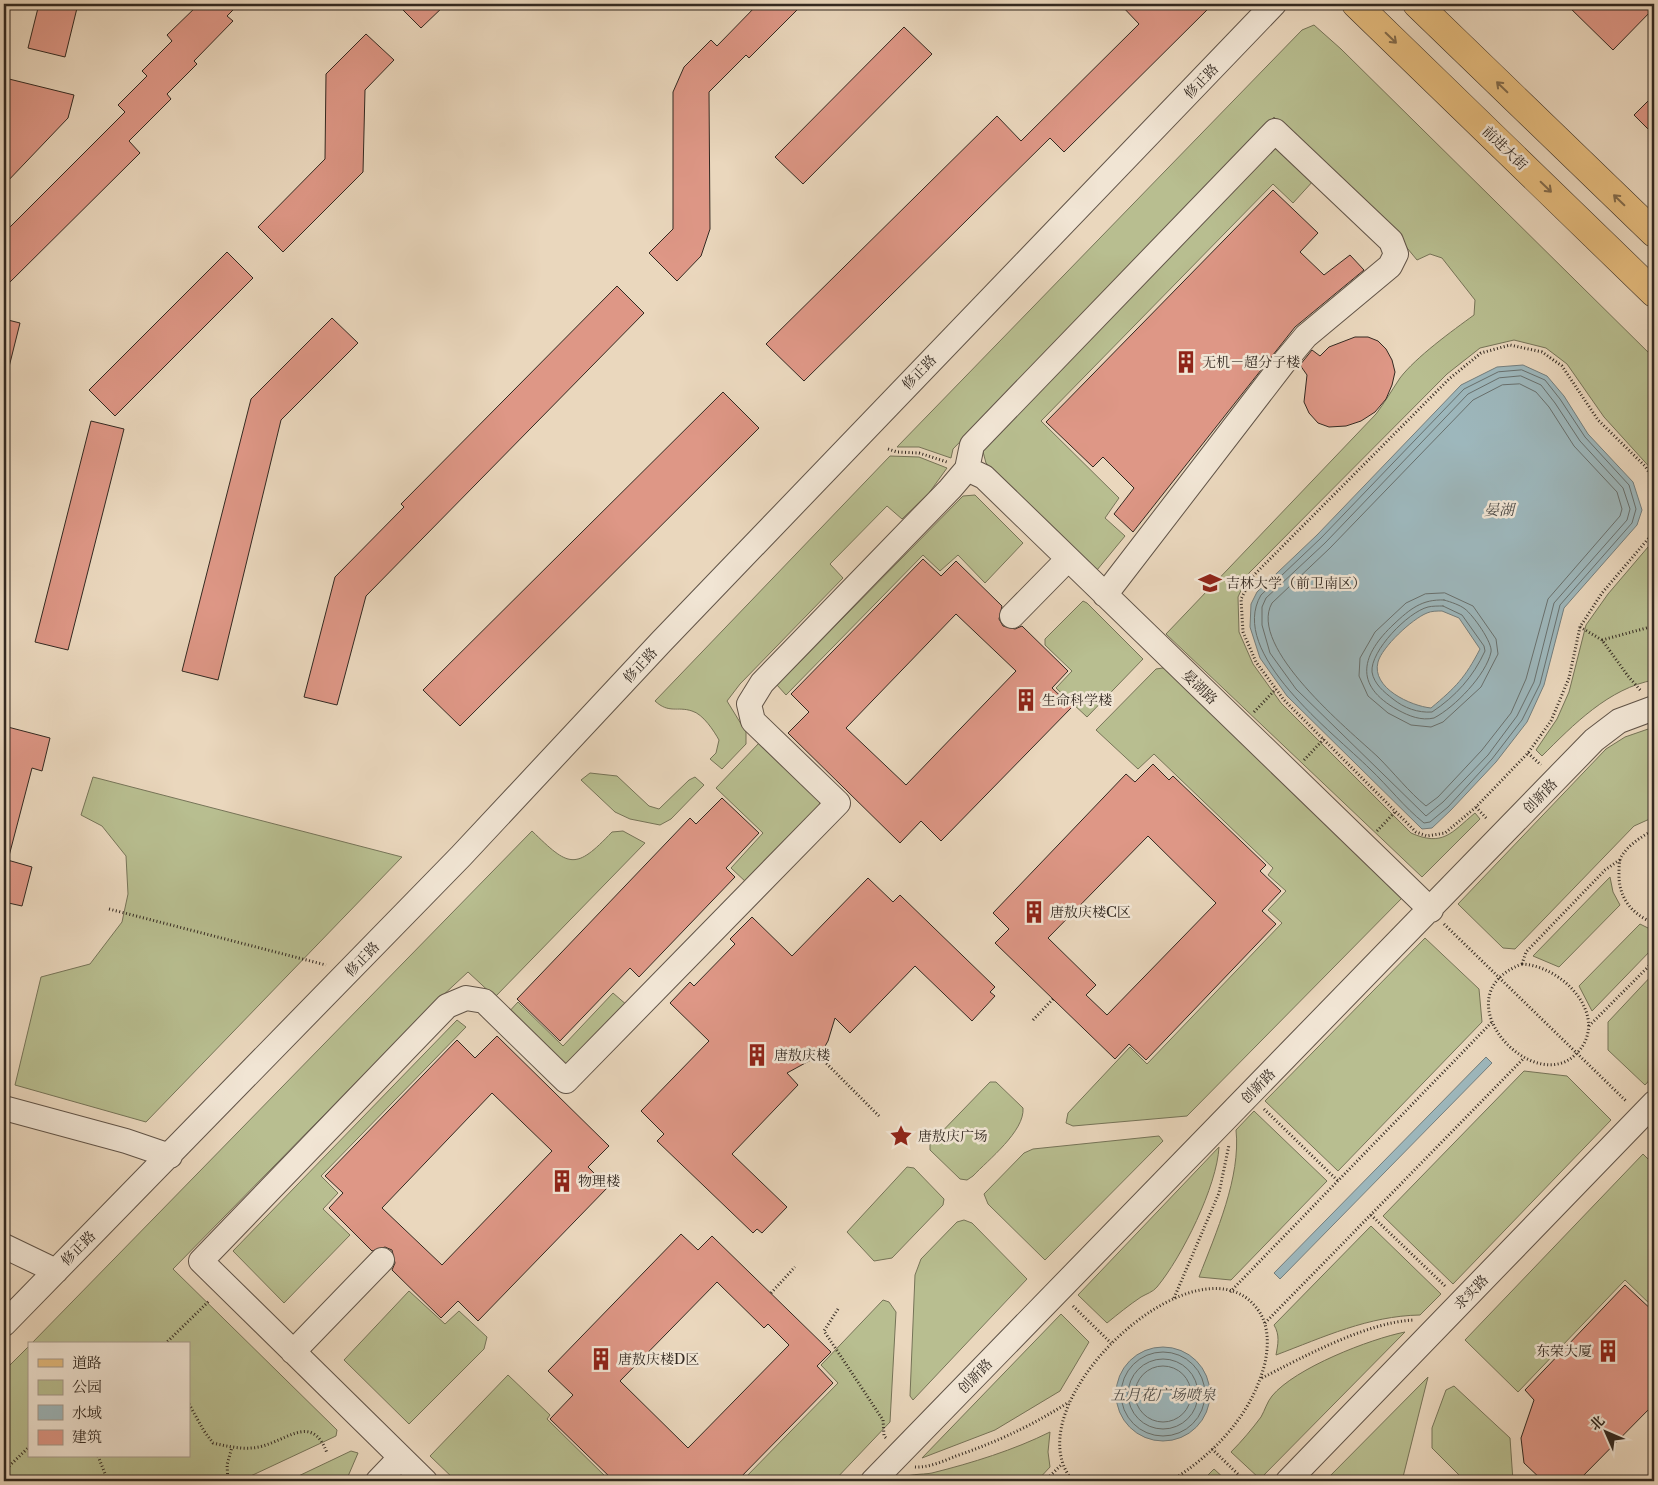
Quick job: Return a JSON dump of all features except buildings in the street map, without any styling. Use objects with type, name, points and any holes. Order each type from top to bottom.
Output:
[{"type":"main road","name":"前进大街","points":[[1356,4],[1654,293]]},
{"type":"main road","points":[[1417,4],[1654,234]]},
{"type":"street","name":"修正路","points":[[4,1324],[461,856],[852,442],[1274,4]]},
{"type":"street","points":[[424,1481],[200,1261],[447,1006],[466,998],[484,1001],[566,1082],[838,803],[753,721],[750,704],[762,683],[950,489],[966,468],[972,445],[1275,131],[1391,241],[1396,254],[1390,266],[1306,336],[1105,595]]},
{"type":"street","name":"晏湖路","points":[[966,468],[984,477],[1240,726],[1439,914]]},
{"type":"street","points":[[1012,616],[1068,559]]},
{"type":"street","name":"创新路","points":[[873,1481],[1250,1094],[1439,914],[1594,740],[1648,700]]},
{"type":"street","points":[[4,1108],[126,1141],[170,1156]]},
{"type":"street","name":"求实路","points":[[1288,1481],[1646,1111]]},
{"type":"street","points":[[4,1246],[56,1271]]},
{"type":"street","points":[[293,1352],[382,1260]]},
{"type":"street","points":[[378,1481],[400,1458]]},
{"type":"path","points":[[1654,480],[1645,466],[1598,420],[1562,366],[1549,356],[1542,352],[1510,346],[1481,353],[1448,379],[1253,576],[1241,598],[1243,632],[1256,662],[1276,689],[1416,832],[1427,836],[1445,833],[1476,808],[1528,753],[1552,721],[1569,678],[1580,627],[1602,593],[1654,535]]},
{"type":"path","points":[[888,449],[897,452],[919,452],[966,468]]},
{"type":"path","points":[[1602,640],[1654,626]]},
{"type":"path","points":[[1580,627],[1602,640],[1648,700]]},
{"type":"path","points":[[1240,726],[1276,689]]},
{"type":"path","points":[[1290,774],[1324,739]]},
{"type":"path","points":[[1528,753],[1541,765]]},
{"type":"path","points":[[1476,808],[1487,819]]},
{"type":"path","points":[[1522,964],[1526,952],[1605,870],[1620,858],[1639,838],[1654,830]]},
{"type":"path","points":[[1620,858],[1619,879],[1622,895],[1631,909],[1643,919],[1654,923]]},
{"type":"path","points":[[109,909],[350,971]]},
{"type":"path","points":[[1439,914],[1443,922],[1627,1102],[1646,1111]]},
{"type":"path","points":[[1589,1026],[1654,961]]},
{"type":"path","points":[[1522,964],[1545,968],[1567,982],[1584,1009],[1589,1026],[1587,1041],[1577,1054],[1569,1060],[1558,1064],[1542,1063],[1524,1058],[1506,1043],[1492,1022],[1488,1002],[1492,988],[1509,968],[1522,964]]},
{"type":"path","points":[[1033,1020],[1053,999]]},
{"type":"path","points":[[1230,1292],[1492,1022]]},
{"type":"path","points":[[819,1056],[879,1116]]},
{"type":"path","points":[[1265,1323],[1524,1058]]},
{"type":"path","points":[[1250,1094],[1338,1181]]},
{"type":"path","points":[[1174,1299],[1219,1193],[1228,1160],[1229,1145]]},
{"type":"path","points":[[1371,1215],[1461,1302]]},
{"type":"path","points":[[771,1293],[796,1268]]},
{"type":"path","points":[[1073,1481],[1065,1472],[1062,1464],[1059,1442],[1070,1402],[1083,1379],[1111,1343],[1145,1315],[1174,1299],[1216,1288],[1239,1294],[1252,1302],[1264,1316],[1267,1354],[1261,1378],[1250,1403],[1234,1427],[1191,1468],[1171,1481]]},
{"type":"path","points":[[167,1342],[211,1299]]},
{"type":"path","points":[[1069,1302],[1111,1343]]},
{"type":"path","points":[[838,1309],[824,1331],[883,1420],[884,1436]]},
{"type":"path","points":[[1261,1378],[1330,1344],[1370,1330],[1410,1321],[1444,1320]]},
{"type":"path","points":[[916,1468],[943,1461],[1005,1438],[1070,1402]]},
{"type":"path","points":[[190,1406],[213,1443],[232,1447],[254,1448],[302,1431],[312,1431],[319,1436],[328,1453]]},
{"type":"path","points":[[228,1481],[227,1465],[232,1447]]},
{"type":"path","points":[[14,1481],[4,1471],[28,1448]]},
{"type":"path","points":[[1212,1449],[1246,1481]]},
{"type":"path","points":[[99,1458],[108,1481]]},
{"type":"path","points":[[1045,1481],[1062,1464]]},
{"type":"green space","points":[[1314,25],[1341,49],[1654,358],[1654,472],[1604,417],[1567,364],[1546,348],[1514,340],[1480,348],[1447,374],[1249,573],[1238,597],[1239,632],[1253,664],[1281,703],[1411,833],[1431,839],[1439,838],[1453,832],[1475,813],[1480,819],[1422,877],[1166,634],[1376,414],[1407,370],[1435,345],[1474,315],[1475,300],[1442,258],[1430,254],[1417,260],[1403,243],[1274,117],[953,449],[951,458],[919,447],[897,447],[1302,30]]},
{"type":"green space","points":[[1273,146],[1281,147],[1314,180],[1293,203],[1273,184],[1041,421],[1119,498],[1105,518],[1125,536],[1097,570],[986,463],[982,448]]},
{"type":"green space","points":[[890,456],[919,457],[947,468],[929,493],[902,519],[887,506],[830,564],[843,578],[740,684],[727,701],[746,732],[746,744],[722,769],[710,759],[716,753],[719,740],[704,719],[692,711],[669,709],[655,701]]},
{"type":"green space","points":[[975,495],[1023,543],[985,583],[958,555],[940,571],[923,555],[786,695],[777,685],[963,496]]},
{"type":"green space","points":[[1654,540],[1654,680],[1638,684],[1607,699],[1579,720],[1542,756],[1536,750],[1557,719],[1569,692],[1586,625],[1608,594]]},
{"type":"green space","points":[[1083,601],[1143,659],[1087,717],[1056,688],[1072,671],[1045,645],[1045,639]]},
{"type":"green space","points":[[1169,667],[1404,896],[1187,1116],[1073,1126],[1066,1123],[1068,1113],[1130,1047],[1147,1064],[1282,923],[1268,910],[1286,891],[1268,875],[1273,868],[1154,754],[1138,769],[1096,730],[1156,669]]},
{"type":"green space","points":[[1654,727],[1654,817],[1634,826],[1515,949],[1503,948],[1458,904],[1606,749],[1625,737]]},
{"type":"green space","points":[[760,742],[820,802],[818,809],[747,883],[731,868],[763,833],[716,788]]},
{"type":"green space","points":[[590,773],[617,776],[649,806],[659,809],[689,780],[695,777],[704,785],[671,819],[660,825],[630,819],[615,812],[581,780]]},
{"type":"green space","points":[[93,777],[402,857],[146,1122],[15,1085],[41,977],[90,964],[122,922],[128,894],[126,856],[102,826],[81,815]]},
{"type":"green space","points":[[532,831],[555,852],[572,860],[589,853],[612,832],[623,831],[645,843],[495,997],[468,972],[426,1011],[173,1269],[337,1430],[336,1436],[240,1481],[4,1481],[4,1371],[28,1347],[28,1458],[190,1458],[190,1342],[33,1342]]},
{"type":"green space","points":[[1610,877],[1613,892],[1620,905],[1559,967],[1533,956]]},
{"type":"green space","points":[[1640,924],[1654,931],[1654,947],[1592,1011],[1579,986]]},
{"type":"green space","points":[[1425,938],[1479,989],[1482,1022],[1338,1171],[1265,1101]]},
{"type":"green space","points":[[1654,973],[1654,1075],[1645,1085],[1608,1050],[1608,1022]]},
{"type":"green space","points":[[613,993],[628,1006],[564,1067],[506,1015],[518,1002],[563,1046]]},
{"type":"green space","points":[[457,1020],[466,1027],[321,1176],[338,1193],[323,1209],[350,1235],[284,1303],[233,1251]]},
{"type":"green space","points":[[1524,1071],[1567,1076],[1611,1120],[1453,1284],[1383,1216]]},
{"type":"green space","points":[[990,1082],[996,1082],[1023,1108],[1022,1117],[1012,1135],[996,1154],[973,1176],[967,1180],[960,1179],[930,1150],[930,1144]]},
{"type":"green space","points":[[1254,1111],[1327,1181],[1231,1280],[1199,1277],[1226,1205],[1231,1186],[1237,1148],[1236,1130]]},
{"type":"green space","points":[[1159,1136],[1163,1141],[1045,1260],[988,1204],[984,1194],[1024,1153],[1033,1149]]},
{"type":"green space","points":[[1219,1147],[1217,1163],[1205,1201],[1187,1240],[1167,1274],[1155,1289],[1141,1297],[1107,1323],[1078,1295]]},
{"type":"green space","points":[[1643,1154],[1654,1165],[1654,1308],[1625,1280],[1518,1392],[1465,1340]]},
{"type":"green space","points":[[907,1167],[914,1168],[944,1199],[943,1205],[892,1258],[874,1261],[847,1232]]},
{"type":"green space","points":[[964,1220],[972,1223],[1027,1279],[913,1400],[910,1396],[915,1275],[921,1259],[957,1222]]},
{"type":"green space","points":[[1371,1226],[1441,1294],[1420,1315],[1401,1316],[1364,1323],[1276,1355],[1278,1336],[1274,1325]]},
{"type":"green space","points":[[409,1291],[445,1324],[459,1311],[487,1337],[484,1349],[409,1424],[344,1360]]},
{"type":"green space","points":[[883,1300],[889,1302],[896,1312],[890,1422],[834,1481],[742,1481],[838,1383],[821,1365]]},
{"type":"green space","points":[[1061,1314],[1089,1342],[1060,1391],[995,1430],[922,1458]]},
{"type":"green space","points":[[1405,1332],[1260,1479],[1231,1452],[1261,1417],[1272,1396],[1283,1385],[1315,1365],[1334,1356],[1373,1341]]},
{"type":"green space","points":[[508,1375],[550,1415],[547,1419],[610,1481],[456,1481],[430,1456]]},
{"type":"green space","points":[[1428,1377],[1402,1481],[1325,1481]]},
{"type":"green space","points":[[1454,1386],[1510,1438],[1513,1481],[1465,1481],[1432,1448],[1432,1428],[1446,1390]]},
{"type":"green space","points":[[1050,1432],[1048,1452],[1050,1467],[1037,1481],[898,1481],[910,1475],[932,1473],[977,1460],[1022,1445]]},
{"type":"green space","points":[[351,1451],[358,1453],[346,1481],[288,1481]]},
{"type":"green space","points":[[1214,1469],[1227,1481],[1202,1481]]},
{"type":"water","name":"晏湖","points":[[1523,365],[1547,376],[1564,396],[1588,434],[1633,482],[1642,510],[1637,525],[1564,608],[1544,685],[1527,722],[1496,762],[1451,810],[1432,828],[1422,829],[1287,696],[1260,658],[1250,627],[1251,604],[1257,592],[1317,535],[1461,385],[1497,367]],"holes":[[[1442,611],[1459,618],[1480,649],[1470,668],[1447,694],[1431,708],[1413,704],[1394,694],[1386,687],[1377,671],[1378,662],[1385,649],[1398,634],[1421,616],[1430,612]]]},
{"type":"water","points":[[1486,1057],[1492,1063],[1280,1279],[1274,1273]]},
{"type":"water","name":"五月花广场喷泉","points":[[1163,1347],[1181,1351],[1196,1361],[1206,1376],[1210,1394],[1206,1412],[1196,1427],[1181,1437],[1163,1441],[1145,1437],[1130,1427],[1120,1412],[1116,1394],[1120,1376],[1130,1361],[1145,1351]]},
{"type":"place","name":"无机－超分子楼","points":[[1186,362]]},
{"type":"place","name":"吉林大学（前卫南区）","points":[[1210,583]]},
{"type":"place","name":"生命科学楼","points":[[1026,700]]},
{"type":"place","name":"唐敖庆楼C区","points":[[1034,912]]},
{"type":"place","name":"唐敖庆楼","points":[[757,1055]]},
{"type":"place","name":"唐敖庆广场","points":[[901,1136]]},
{"type":"place","name":"物理楼","points":[[562,1181]]},
{"type":"place","name":"东荣大厦","points":[[1608,1351]]},
{"type":"place","name":"唐敖庆楼D区","points":[[601,1359]]}]
